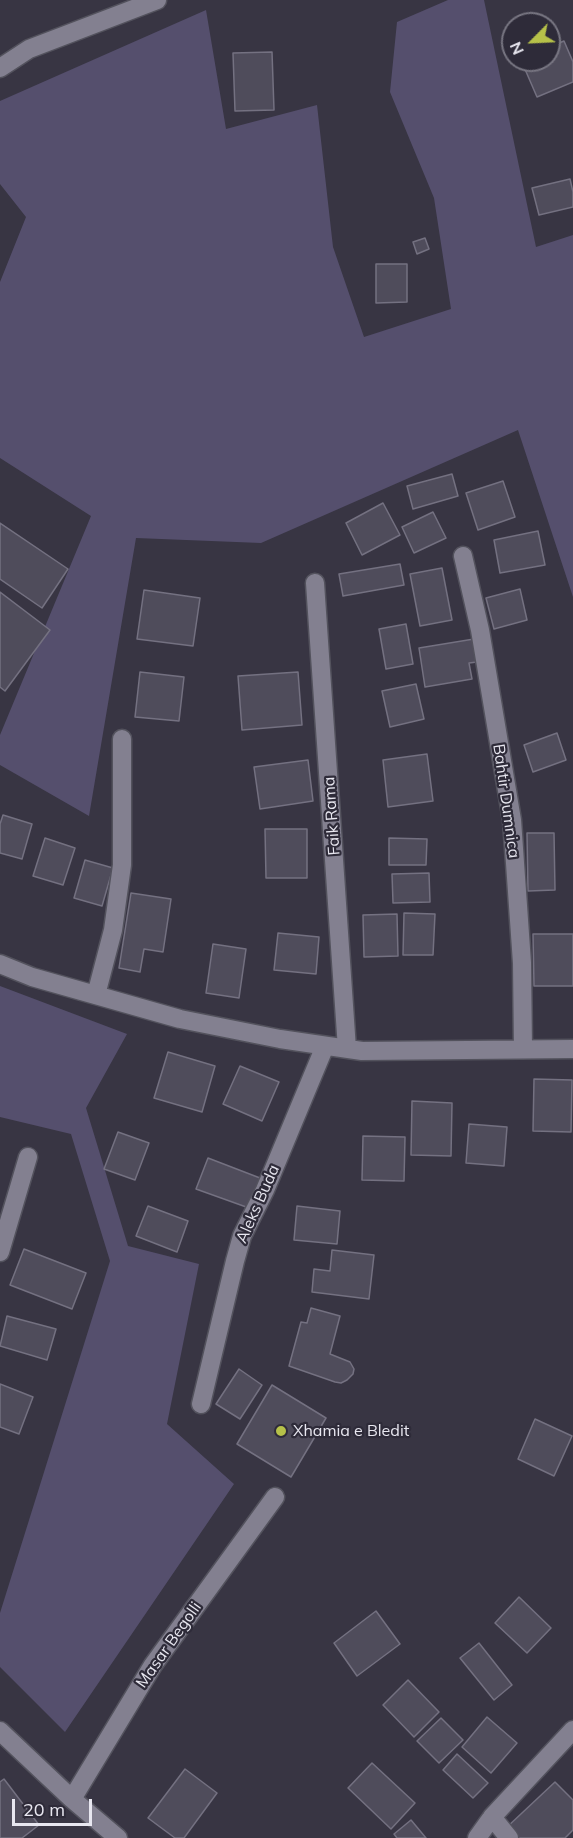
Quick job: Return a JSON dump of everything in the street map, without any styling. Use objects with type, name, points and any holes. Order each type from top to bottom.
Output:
[{"type":"street","points":[[0,68],[29,49],[157,0]]},
{"type":"street","name":"Bahtir Dumnica","points":[[463,556],[480,630],[512,820],[522,963],[523,1049]]},
{"type":"street","name":"Faik Rama","points":[[315,583],[347,1049]]},
{"type":"street","points":[[96,996],[113,930],[122,865],[122,739]]},
{"type":"street","points":[[0,964],[32,978],[180,1019],[325,1046],[362,1051],[573,1049]]},
{"type":"street","name":"Aleks Buda","points":[[201,1404],[242,1236],[265,1190],[325,1046]]},
{"type":"street","points":[[0,1251],[28,1157]]},
{"type":"street","name":"Masar Begolli","points":[[72,1799],[153,1665],[275,1497]]},
{"type":"street","points":[[477,1838],[492,1817],[573,1730]]},
{"type":"street","points":[[0,1731],[72,1799],[118,1838]]},
{"type":"street","points":[[492,1817],[509,1838]]},
{"type":"shaded area","points":[[448,0],[484,0],[536,247],[573,235],[573,597],[518,430],[261,543],[136,538],[89,816],[0,765],[0,735],[91,516],[0,458],[0,282],[26,217],[0,184],[0,101],[206,10],[226,129],[317,105],[333,247],[364,337],[451,309],[434,198],[390,92],[397,22]]},
{"type":"shaded area","points":[[0,986],[127,1034],[86,1108],[128,1246],[199,1264],[167,1424],[234,1484],[65,1732],[0,1667],[0,1613],[110,1261],[71,1134],[0,1117]]},
{"type":"building","points":[[564,41],[573,62],[573,82],[537,97],[526,72],[561,72],[561,42]]},
{"type":"building","points":[[272,52],[274,110],[235,111],[233,53]]},
{"type":"building","points":[[570,179],[573,207],[539,215],[532,188]]},
{"type":"building","points":[[425,238],[429,249],[417,254],[413,242]]},
{"type":"building","points":[[376,264],[407,264],[407,302],[376,303]]},
{"type":"building","points":[[452,474],[458,496],[413,509],[407,486]]},
{"type":"building","points":[[503,481],[515,517],[478,530],[466,493]]},
{"type":"building","points":[[383,503],[400,535],[362,555],[346,523]]},
{"type":"building","points":[[433,512],[446,538],[414,553],[402,527]]},
{"type":"building","points":[[0,523],[68,569],[42,608],[0,579]]},
{"type":"building","points":[[538,531],[545,565],[500,573],[494,540]]},
{"type":"building","points":[[400,564],[404,585],[343,596],[339,574]]},
{"type":"building","points":[[442,568],[452,620],[420,626],[410,574]]},
{"type":"building","points":[[520,589],[527,620],[494,629],[486,598]]},
{"type":"building","points":[[144,590],[200,598],[193,646],[137,639]]},
{"type":"building","points":[[0,592],[50,630],[5,691],[0,687]]},
{"type":"building","points":[[406,624],[413,664],[386,669],[379,629]]},
{"type":"building","points":[[474,639],[477,662],[469,663],[472,679],[425,687],[419,648]]},
{"type":"building","points":[[140,672],[184,677],[179,721],[135,717]]},
{"type":"building","points":[[298,672],[302,725],[242,730],[238,676]]},
{"type":"building","points":[[416,684],[424,719],[390,727],[382,691]]},
{"type":"building","points":[[557,733],[566,760],[533,772],[524,745]]},
{"type":"building","points":[[427,754],[433,801],[388,807],[383,760]]},
{"type":"building","points":[[308,760],[313,801],[260,809],[254,767]]},
{"type":"building","points":[[3,815],[32,824],[22,859],[0,853],[0,824]]},
{"type":"building","points":[[265,829],[307,829],[307,878],[266,878]]},
{"type":"building","points":[[527,833],[554,833],[555,890],[528,891]]},
{"type":"building","points":[[45,838],[75,848],[63,885],[33,876]]},
{"type":"building","points":[[389,838],[427,839],[426,865],[389,865]]},
{"type":"building","points":[[85,860],[113,868],[102,906],[74,898]]},
{"type":"building","points":[[429,873],[430,902],[393,903],[392,874]]},
{"type":"building","points":[[131,893],[171,899],[163,952],[144,949],[140,972],[119,968]]},
{"type":"building","points":[[404,913],[435,914],[433,955],[403,955]]},
{"type":"building","points":[[397,914],[398,956],[364,957],[363,915]]},
{"type":"building","points":[[278,933],[319,937],[316,974],[274,970]]},
{"type":"building","points":[[533,934],[573,934],[573,986],[534,986]]},
{"type":"building","points":[[213,944],[246,949],[239,998],[206,993]]},
{"type":"building","points":[[168,1052],[215,1066],[202,1112],[154,1098]]},
{"type":"building","points":[[240,1066],[279,1082],[262,1121],[223,1104]]},
{"type":"building","points":[[534,1079],[572,1080],[571,1132],[533,1131]]},
{"type":"building","points":[[412,1101],[452,1103],[451,1156],[411,1155]]},
{"type":"building","points":[[469,1124],[507,1127],[504,1166],[466,1163]]},
{"type":"building","points":[[118,1132],[149,1143],[135,1180],[104,1169]]},
{"type":"building","points":[[363,1136],[405,1137],[404,1181],[362,1180]]},
{"type":"building","points":[[208,1158],[260,1178],[249,1208],[196,1189]]},
{"type":"building","points":[[148,1206],[188,1221],[177,1252],[136,1236]]},
{"type":"building","points":[[297,1206],[340,1211],[337,1244],[294,1240]]},
{"type":"building","points":[[24,1249],[86,1273],[72,1309],[10,1285]]},
{"type":"building","points":[[332,1250],[374,1255],[369,1299],[312,1292],[314,1269],[330,1271]]},
{"type":"building","points":[[311,1308],[340,1316],[330,1354],[350,1362],[354,1369],[353,1374],[341,1383],[289,1366],[301,1322],[307,1323]]},
{"type":"building","points":[[7,1316],[56,1329],[47,1360],[0,1346]]},
{"type":"building","points":[[239,1369],[262,1385],[240,1419],[216,1404]]},
{"type":"building","points":[[0,1384],[33,1397],[19,1434],[0,1427]]},
{"type":"building","name":"Xhamia e Bledit","points":[[272,1385],[326,1418],[291,1477],[237,1444]]},
{"type":"building","points":[[535,1419],[572,1436],[554,1476],[518,1459]]},
{"type":"building","points":[[519,1597],[551,1628],[527,1653],[495,1623]]},
{"type":"building","points":[[376,1611],[400,1644],[357,1676],[334,1643]]},
{"type":"building","points":[[479,1643],[512,1685],[494,1700],[460,1658]]},
{"type":"building","points":[[408,1680],[439,1712],[414,1737],[383,1705]]},
{"type":"building","points":[[487,1717],[517,1743],[491,1773],[462,1747]]},
{"type":"building","points":[[441,1718],[463,1740],[439,1763],[417,1741]]},
{"type":"building","points":[[457,1754],[488,1783],[473,1798],[443,1770]]},
{"type":"building","points":[[372,1763],[415,1803],[391,1829],[348,1788]]},
{"type":"building","points":[[185,1769],[217,1793],[184,1838],[175,1838],[148,1818]]},
{"type":"building","points":[[4,1779],[39,1825],[22,1838],[0,1838],[0,1782]]},
{"type":"building","points":[[555,1782],[573,1800],[573,1830],[565,1838],[516,1838],[506,1828]]},
{"type":"building","points":[[411,1820],[426,1838],[397,1838],[394,1834]]},
{"type":"place","name":"Xhamia e Bledit","points":[[281,1431]]}]
